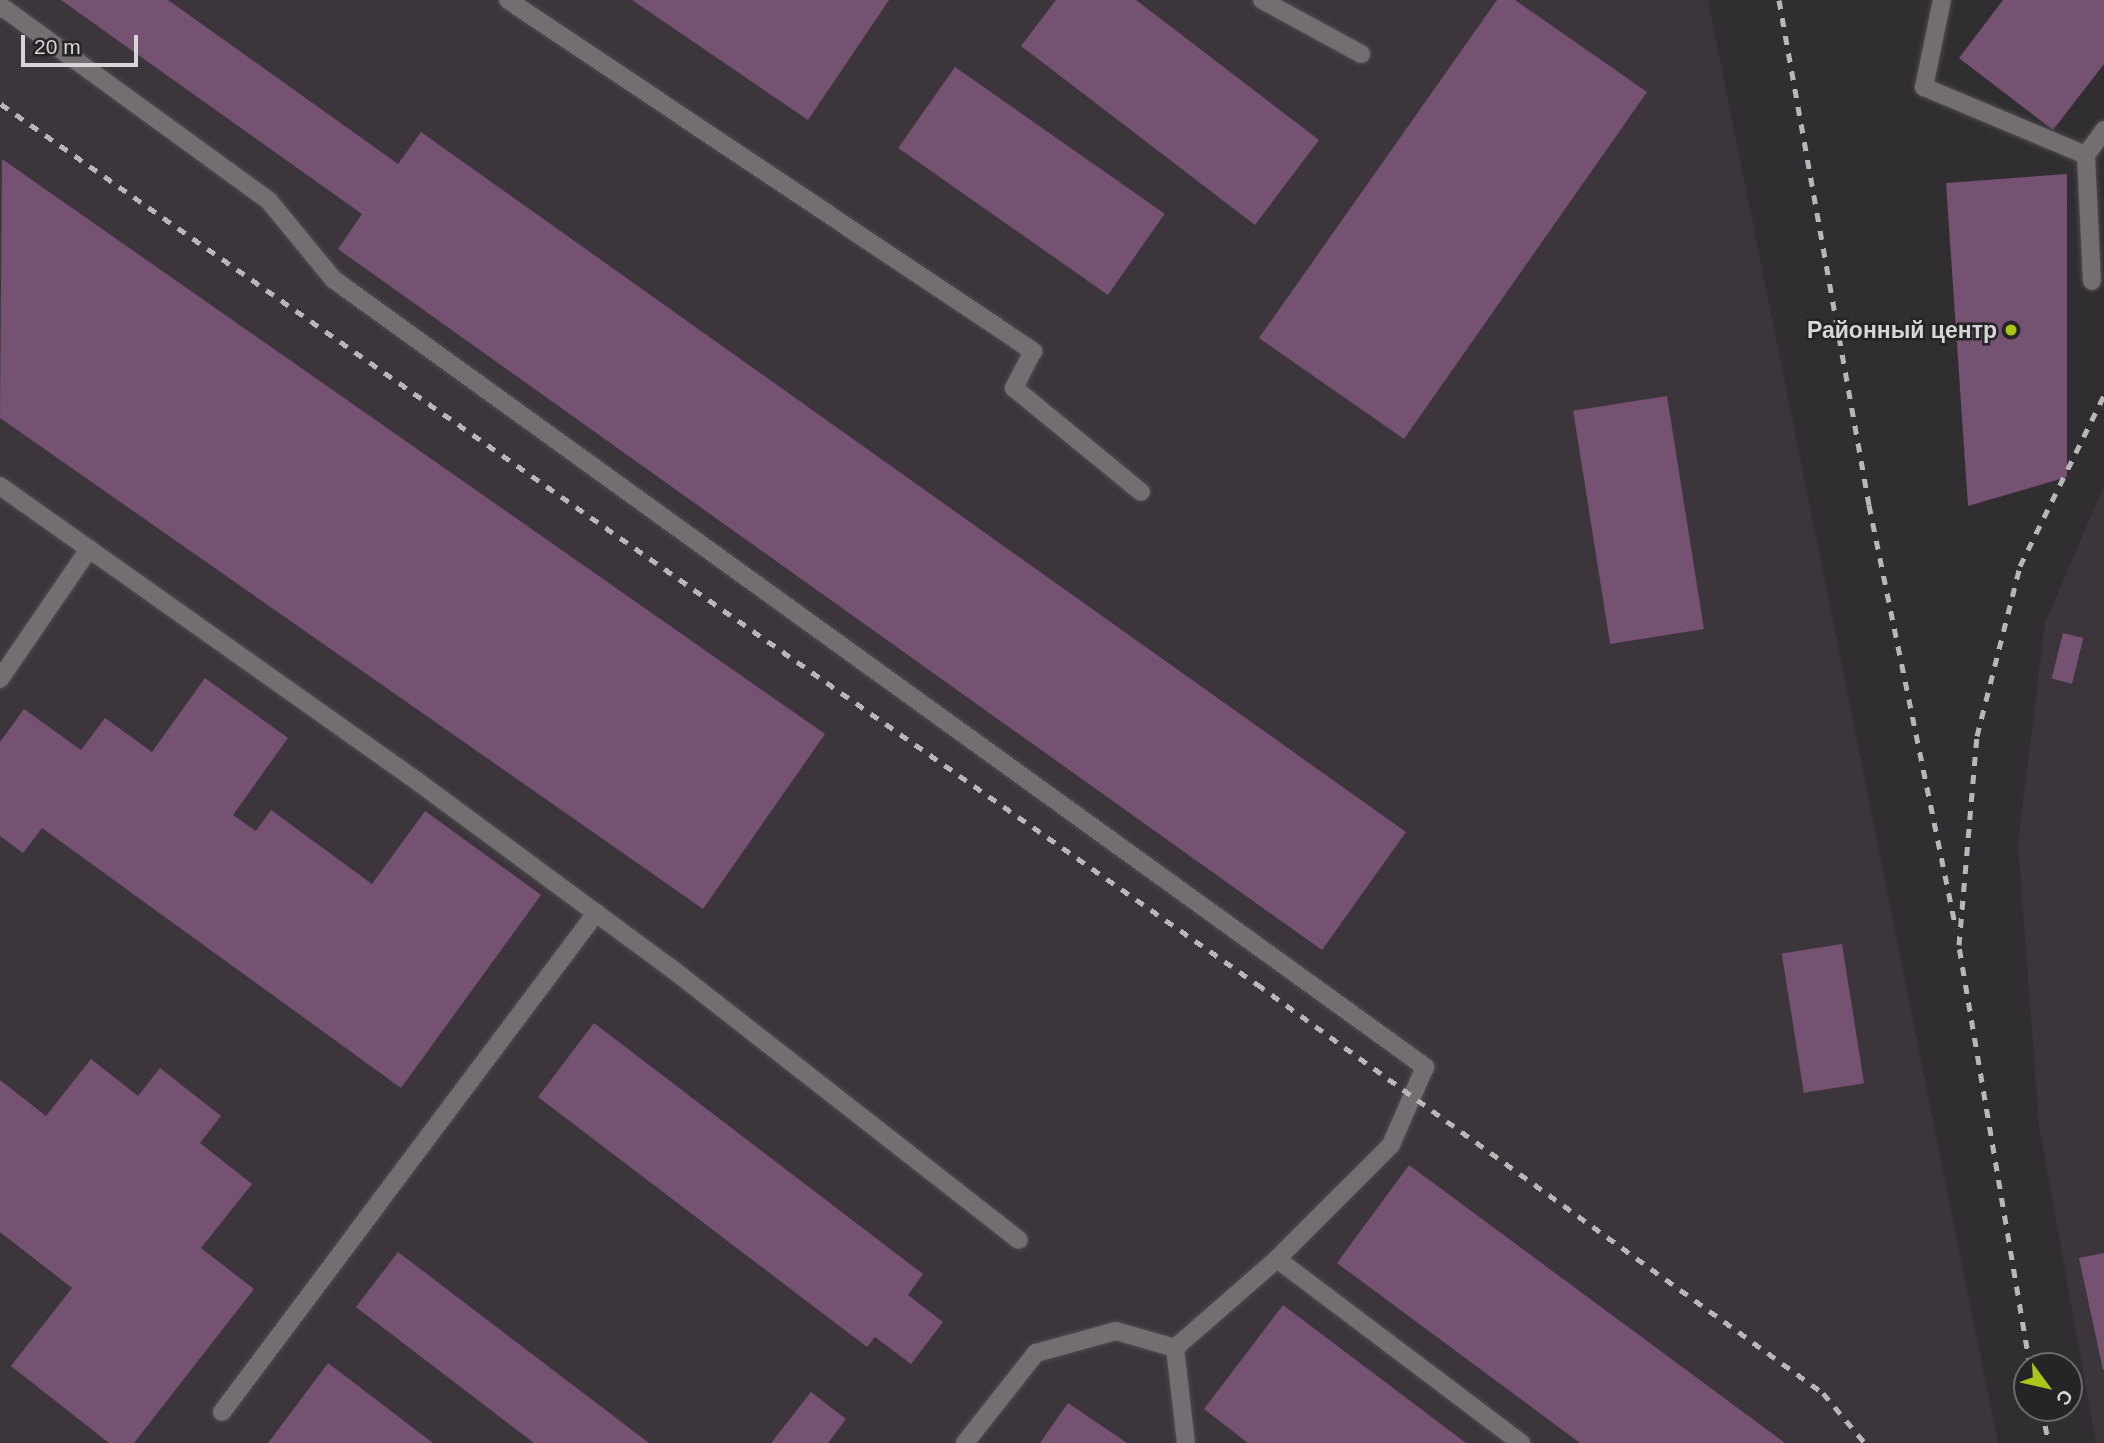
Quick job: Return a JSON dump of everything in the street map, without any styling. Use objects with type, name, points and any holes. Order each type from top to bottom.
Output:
[{"type":"lane","points":[[508,0],[1033,351],[1014,388],[1141,492]]},
{"type":"lane","points":[[1262,0],[1361,54]]},
{"type":"lane","points":[[1942,0],[1924,87],[2086,155]]},
{"type":"lane","points":[[0,9],[5,9],[269,201],[333,279],[1424,1067],[1391,1145],[1277,1259],[1175,1348]]},
{"type":"lane","points":[[2092,281],[2086,155],[2104,130]]},
{"type":"lane","points":[[0,486],[417,781],[596,913],[1019,1240]]},
{"type":"lane","points":[[0,679],[89,550]]},
{"type":"lane","points":[[222,1412],[596,913]]},
{"type":"lane","points":[[1277,1259],[1521,1443]]},
{"type":"lane","points":[[965,1443],[1036,1353],[1116,1331],[1175,1348]]},
{"type":"lane","points":[[1175,1348],[1186,1443]]},
{"type":"shaded area","points":[[0,0],[1708,0],[1998,1443],[0,1443]]},
{"type":"shaded area","points":[[2104,486],[2104,1443],[2096,1443],[2083,1370],[2083,1352],[2080,1352],[2039,1125],[2018,843],[2045,623]]},
{"type":"building","points":[[61,0],[168,0],[398,164],[421,132],[1406,832],[1322,950],[338,249],[362,214]]},
{"type":"building","points":[[632,0],[889,0],[808,120]]},
{"type":"building","points":[[1056,0],[1136,0],[1319,140],[1255,225],[1021,46]]},
{"type":"building","points":[[1497,0],[1515,0],[1647,92],[1404,439],[1259,338]]},
{"type":"building","points":[[2003,0],[2104,0],[2104,64],[2053,130],[1959,58]]},
{"type":"building","points":[[955,67],[1165,214],[1108,295],[898,148]]},
{"type":"building","points":[[2,159],[825,734],[703,909],[0,418]]},
{"type":"building","name":"Районный центр","points":[[2067,174],[2067,477],[1968,506],[1946,183]]},
{"type":"building","points":[[1667,396],[1704,629],[1610,644],[1573,411]]},
{"type":"building","points":[[2063,633],[2083,638],[2072,684],[2052,679]]},
{"type":"building","points":[[205,678],[288,738],[233,815],[256,831],[271,810],[372,884],[425,811],[541,895],[401,1088],[42,828],[23,853],[0,836],[0,742],[24,709],[81,750],[105,718],[152,752]]},
{"type":"building","points":[[1842,944],[1864,1083],[1804,1093],[1782,954]]},
{"type":"building","points":[[594,1023],[923,1274],[908,1295],[943,1322],[911,1364],[875,1337],[867,1347],[538,1097]]},
{"type":"building","points":[[91,1059],[138,1096],[160,1068],[221,1116],[200,1143],[252,1184],[201,1248],[254,1289],[134,1443],[109,1443],[11,1366],[72,1288],[0,1232],[0,1080],[46,1116]]},
{"type":"building","points":[[1409,1165],[1785,1443],[1580,1443],[1337,1263]]},
{"type":"building","points":[[398,1252],[649,1443],[534,1443],[356,1307]]},
{"type":"building","points":[[2104,1253],[2104,1370],[2103,1370],[2079,1258]]},
{"type":"building","points":[[1283,1305],[1466,1443],[1248,1443],[1204,1409]]},
{"type":"building","points":[[328,1363],[433,1443],[268,1443]]},
{"type":"building","points":[[811,1392],[846,1419],[828,1443],[771,1443]]},
{"type":"building","points":[[1068,1403],[1127,1443],[1040,1443]]},
{"type":"railway","points":[[1779,0],[1869,505],[1956,928]]},
{"type":"railway","points":[[1,104],[1257,984],[1823,1393],[1865,1443]]},
{"type":"railway","points":[[2028,1352],[1959,945],[1977,736],[2020,566],[2104,395]]},
{"type":"railway","points":[[2044,1422],[2049,1443]]},
{"type":"place","name":"Районный центр","points":[[2011,330]]}]
